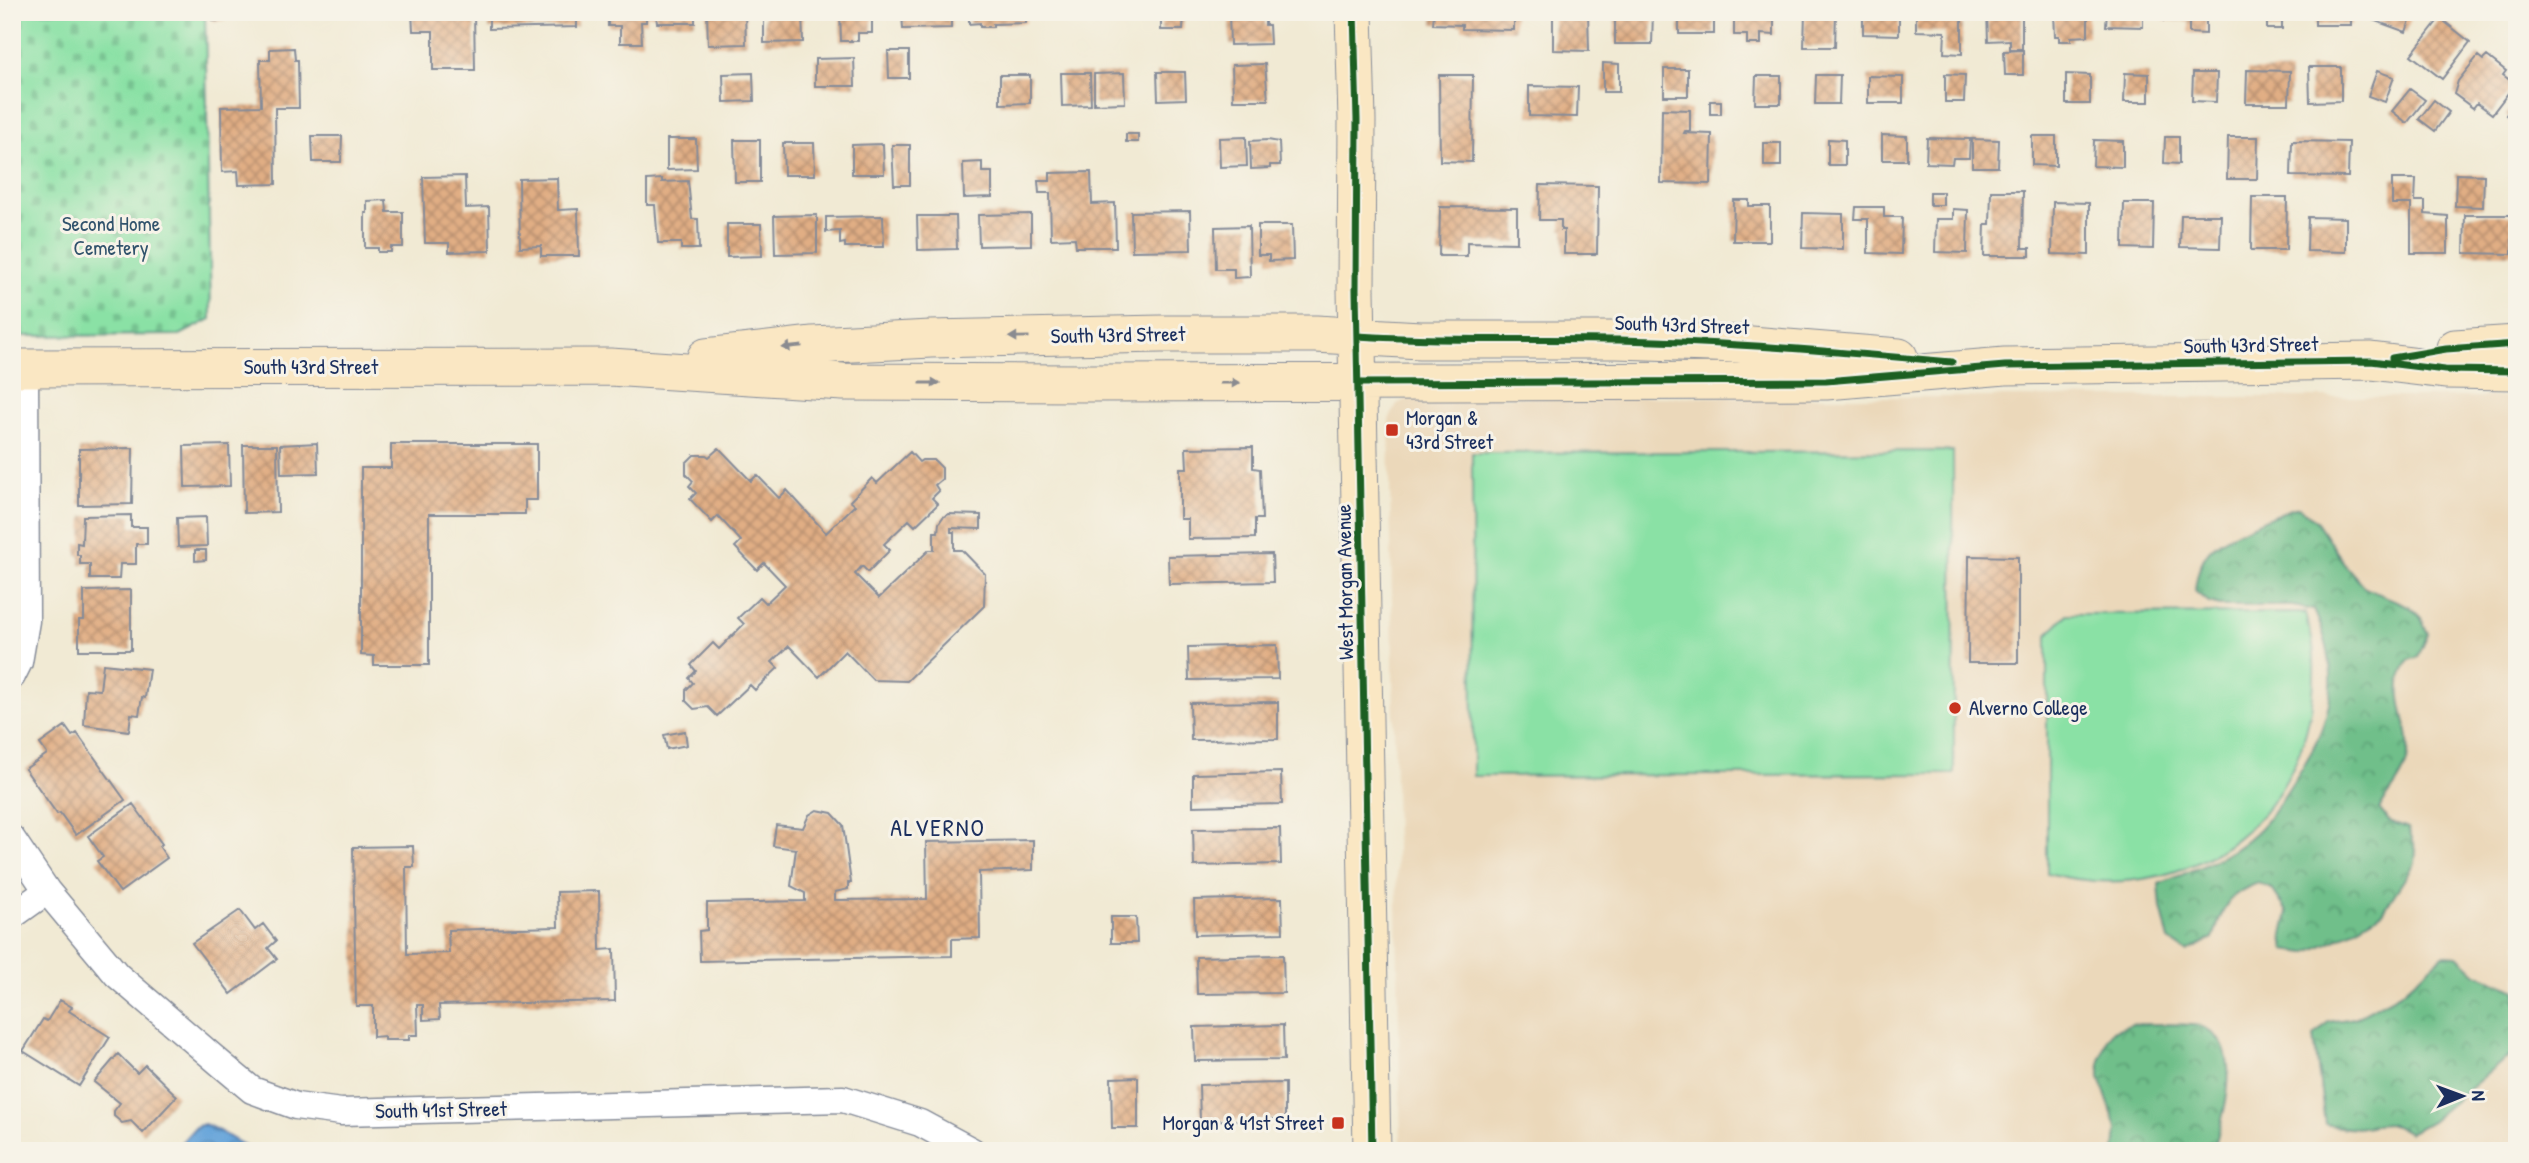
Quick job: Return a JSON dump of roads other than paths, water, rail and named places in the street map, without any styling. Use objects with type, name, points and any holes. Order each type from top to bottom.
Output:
[{"type":"main road","name":"West Morgan Avenue","points":[[1354,12],[1357,336],[1372,1151]]},
{"type":"main road","name":"South 43rd Street","points":[[610,367],[813,345],[1161,334],[1739,344],[2005,366]]},
{"type":"main road","points":[[1161,334],[1162,383]]},
{"type":"main road","name":"South 43rd Street","points":[[2371,361],[2446,348],[2517,344]]},
{"type":"main road","name":"South 43rd Street","points":[[19,368],[610,367],[843,382],[1162,383],[1826,381],[2005,366],[2371,361],[2445,370],[2517,371]]},
{"type":"street","points":[[12,676],[19,662],[26,621],[19,368]]},
{"type":"street","name":"South 41st Street","points":[[12,839],[47,891],[117,975],[252,1090],[296,1106],[341,1112],[843,1098],[920,1123],[972,1151]]},
{"type":"street","points":[[12,916],[47,891]]},
{"type":"water","points":[[204,1124],[250,1148],[290,1151],[174,1151],[195,1127]]},
{"type":"place","name":"Morgan & 43rd Street","points":[[1392,430]]},
{"type":"place","name":"Alverno College","points":[[1955,708]]},
{"type":"place","name":"Morgan & 41st Street","points":[[1338,1123]]},
{"type":"district","name":"ALVERNO","points":[[938,828]]},
{"type":"park label","name":"Second Home Cemetery","points":[[111,236]]}]
